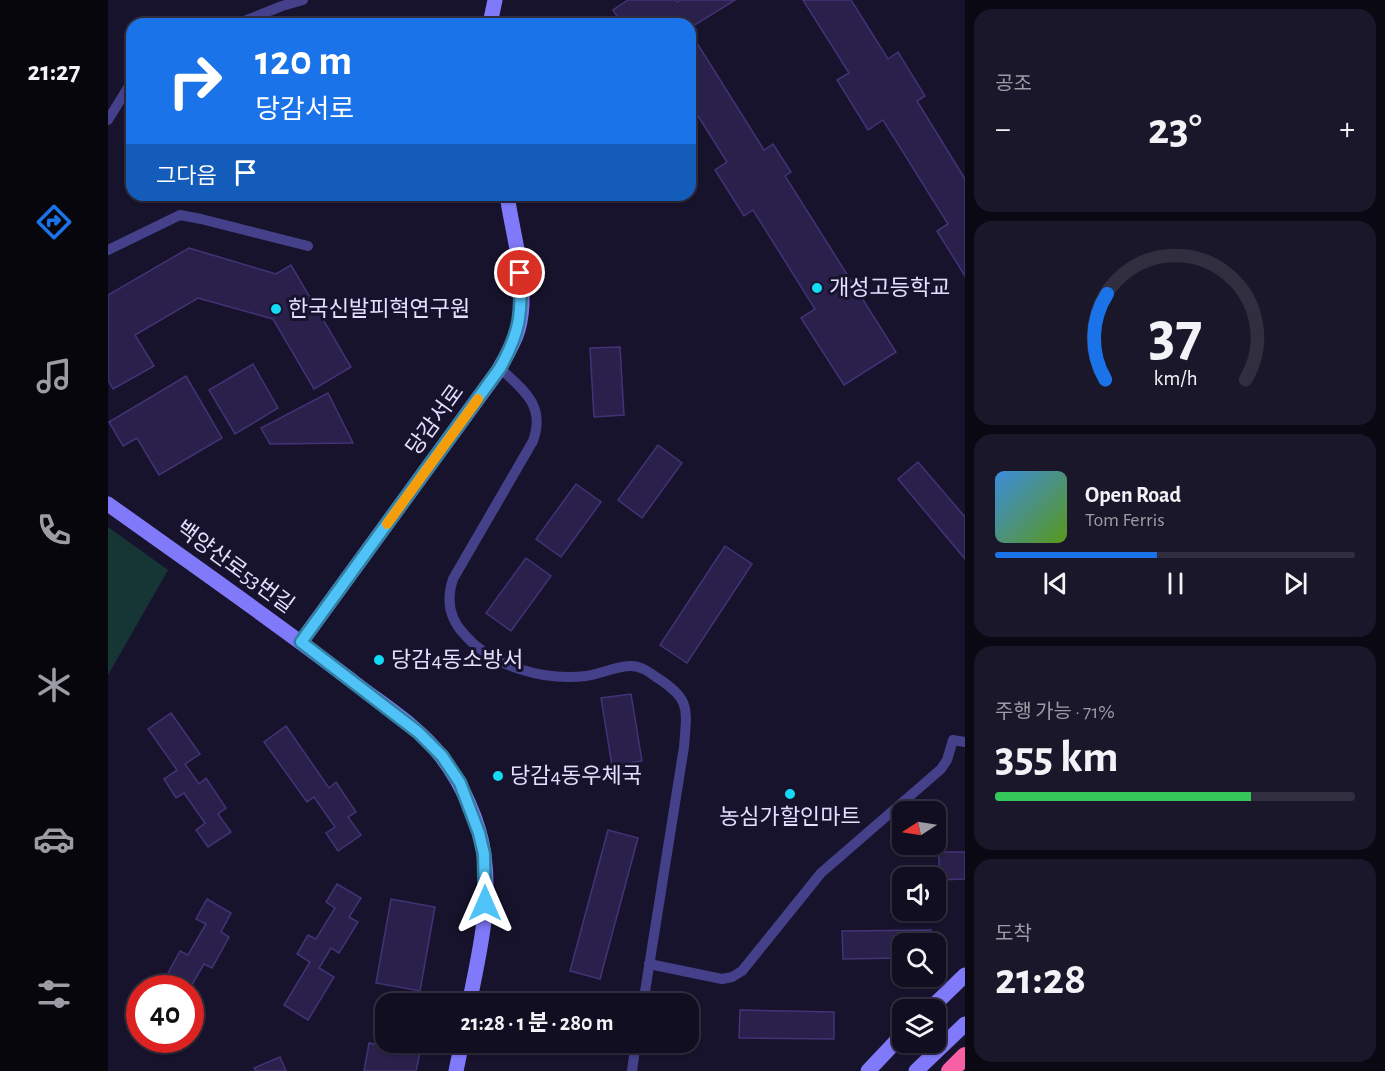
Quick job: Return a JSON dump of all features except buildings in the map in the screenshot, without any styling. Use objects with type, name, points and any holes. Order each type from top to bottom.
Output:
[{"type":"highway","points":[[950,1071],[965,1056]]},
{"type":"street","points":[[491,18],[495,0]]},
{"type":"street","name":"당감서로","points":[[301,642],[500,368],[518,330],[522,306],[520,273],[508,201]]},
{"type":"street","name":"백양산로53번길","points":[[108,504],[301,642],[418,732],[442,756],[460,783],[479,833],[484,854],[486,881],[483,935],[471,993]]},
{"type":"street","points":[[940,999],[965,975]]},
{"type":"street","points":[[916,1071],[965,1024]]},
{"type":"street","points":[[868,1071],[892,1046]]},
{"type":"street","points":[[456,1071],[460,1053]]},
{"type":"lane","points":[[252,18],[303,0]]},
{"type":"lane","points":[[108,120],[126,91]]},
{"type":"lane","points":[[108,250],[180,215],[308,246]]},
{"type":"lane","points":[[500,368],[530,396],[538,417],[537,429],[533,441],[453,579],[449,600],[450,611],[455,624],[473,643],[490,656],[510,666],[562,676],[584,676],[633,666],[645,670],[674,688],[682,697],[686,722],[684,747],[645,993]]},
{"type":"lane","points":[[649,964],[714,978],[732,977],[742,970],[821,873],[941,770],[954,740],[965,742]]},
{"type":"lane","points":[[632,1071],[634,1053]]},
{"type":"green space","points":[[108,527],[168,570],[108,675]]},
{"type":"slow traffic","points":[[387,524],[478,399]]},
{"type":"place","name":"개성고등학교","points":[[817,288]]},
{"type":"place","name":"한국신발피혁연구원","points":[[276,309]]},
{"type":"place","name":"당감4동소방서","points":[[379,660]]},
{"type":"place","name":"당감4동우체국","points":[[498,776]]},
{"type":"place","name":"농심가할인마트","points":[[790,794]]},
{"type":"route","points":[[485,903],[484,854],[479,833],[460,783],[442,756],[418,732],[301,642],[500,368],[518,330],[522,306],[520,273]]}]
